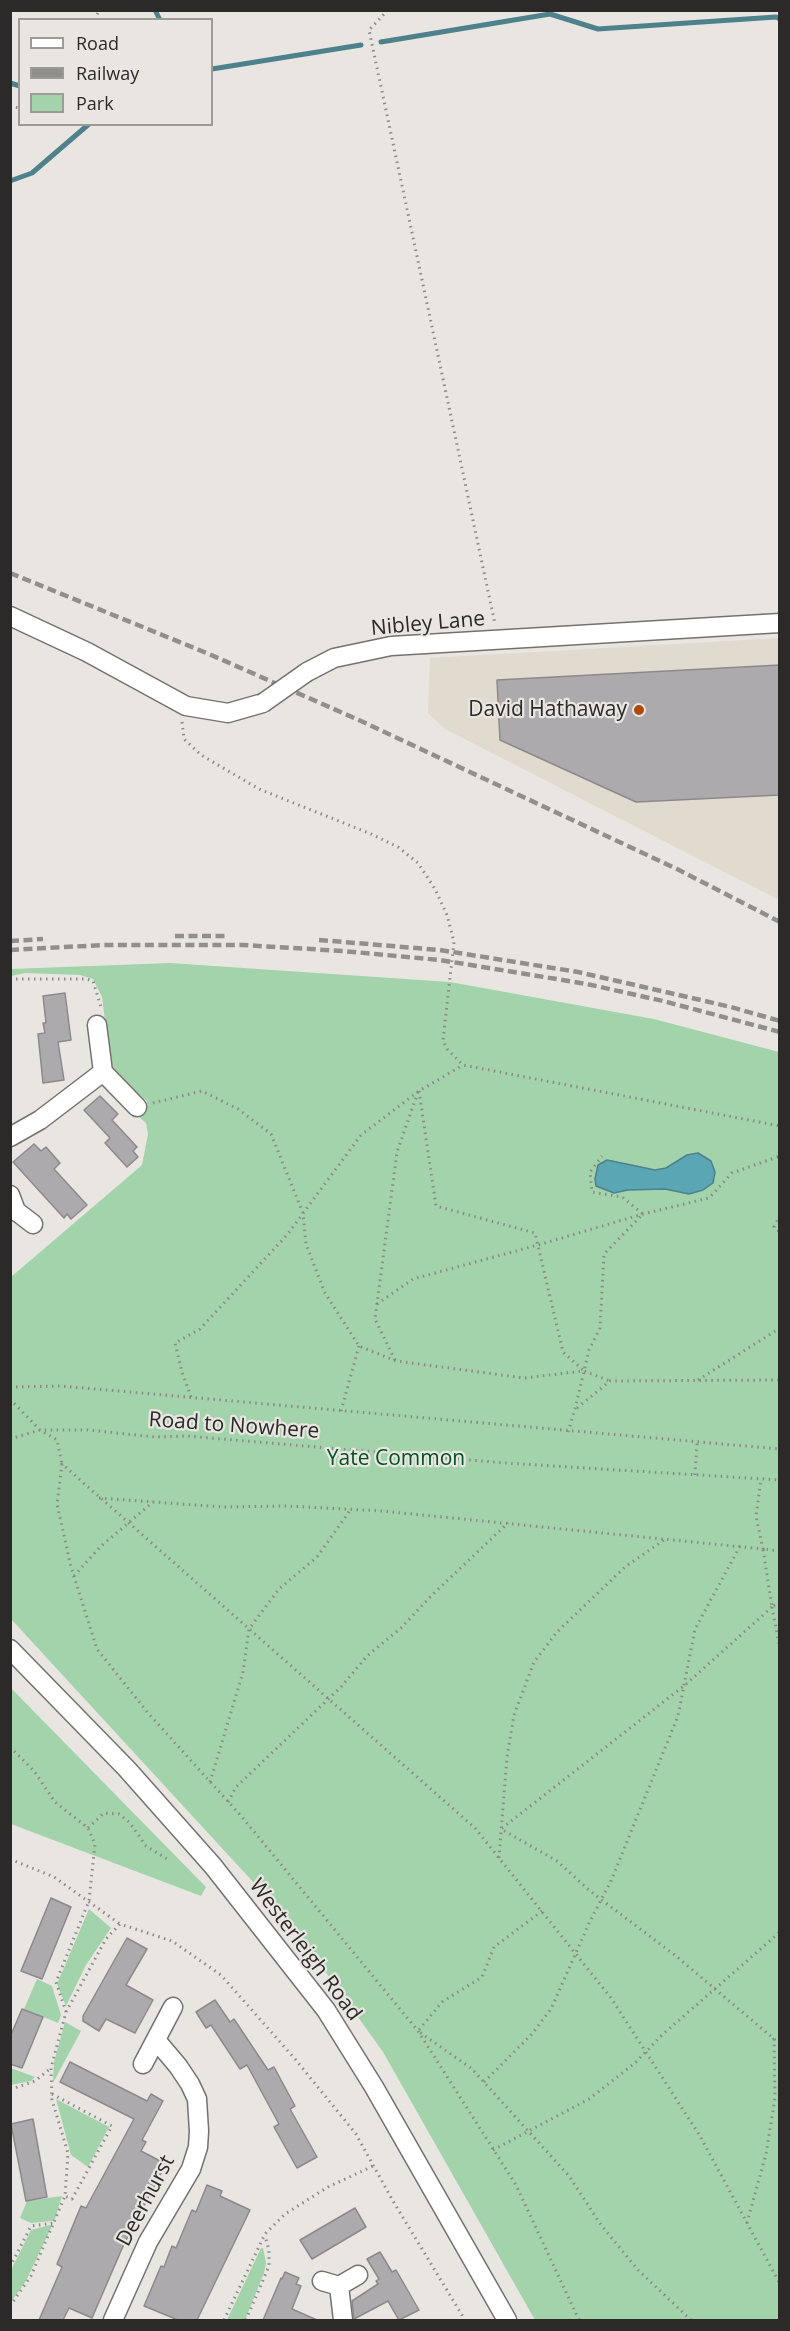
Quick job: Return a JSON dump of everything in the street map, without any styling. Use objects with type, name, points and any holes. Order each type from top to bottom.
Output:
[{"type":"street","name":"Nibley Lane","points":[[10,616],[87,652],[186,706],[228,713],[263,703],[308,672],[334,658],[392,646],[780,623]]},
{"type":"street","points":[[97,1024],[103,1072],[137,1107]]},
{"type":"street","points":[[10,1137],[40,1120],[103,1072]]},
{"type":"street","points":[[10,1195],[16,1210],[33,1224]]},
{"type":"street","name":"Westerleigh Road","points":[[10,1649],[127,1769],[213,1866],[326,2010],[374,2087],[507,2320]]},
{"type":"street","points":[[143,2064],[173,2007]]},
{"type":"street","name":"Deerhurst","points":[[113,2320],[148,2242],[191,2169],[198,2147],[197,2100],[178,2066],[156,2040]]},
{"type":"street","points":[[343,2320],[331,2283],[358,2275]]},
{"type":"path","points":[[388,10],[369,30],[498,640]]},
{"type":"path","points":[[186,706],[182,724],[184,739],[201,755],[259,789],[389,843],[418,863],[435,889],[447,915],[454,942],[443,1040],[447,1049],[462,1065],[780,1126]]},
{"type":"path","points":[[10,979],[87,979],[93,981],[103,1016],[97,1024]]},
{"type":"path","points":[[191,1397],[175,1343],[200,1329],[287,1235],[361,1135],[419,1091],[462,1065]]},
{"type":"path","points":[[137,1107],[202,1091],[238,1110],[272,1134],[303,1213],[306,1244],[325,1293],[359,1347],[396,1361],[524,1378],[584,1371]]},
{"type":"path","points":[[419,1091],[436,1206],[535,1233],[563,1352],[584,1371],[610,1381],[780,1380]]},
{"type":"path","points":[[396,1361],[375,1319],[376,1304],[397,1152],[419,1091]]},
{"type":"path","points":[[602,1156],[590,1172],[592,1192],[622,1197],[643,1214]]},
{"type":"path","points":[[376,1304],[412,1279],[643,1214],[709,1198],[732,1173],[780,1156]]},
{"type":"path","points":[[568,1432],[589,1350],[600,1328],[604,1254],[643,1214]]},
{"type":"path","points":[[780,1215],[774,1227],[780,1232]]},
{"type":"path","points":[[698,1380],[780,1328]]},
{"type":"path","points":[[341,1411],[359,1347]]},
{"type":"path","points":[[575,1409],[610,1381]]},
{"type":"path","name":"Road to Nowhere","points":[[10,1387],[61,1386],[780,1449]]},
{"type":"path","points":[[10,1399],[40,1430],[57,1440],[62,1464],[57,1504],[74,1576],[97,1649],[148,1713],[228,1802],[418,2031],[516,2185],[579,2320]]},
{"type":"path","name":"Road to Nowhere","points":[[10,1438],[40,1430],[88,1430],[155,1437],[187,1436],[505,1463],[780,1480]]},
{"type":"path","points":[[696,1475],[697,1443]]},
{"type":"path","points":[[62,1464],[475,1828],[611,1998],[700,2136],[780,2284]]},
{"type":"path","points":[[761,1479],[756,1517],[780,1649]]},
{"type":"path","points":[[99,1498],[223,1507],[287,1506],[351,1509],[780,1551]]},
{"type":"path","points":[[74,1576],[100,1547],[154,1502]]},
{"type":"path","points":[[210,1782],[243,1672],[249,1629],[279,1589],[317,1557],[351,1509]]},
{"type":"path","points":[[228,1802],[236,1787],[368,1656],[401,1628],[431,1596],[508,1523]]},
{"type":"path","points":[[500,1858],[507,1757],[514,1715],[534,1662],[557,1632],[625,1567],[665,1539]]},
{"type":"path","points":[[484,2082],[532,2034],[551,2010],[611,1881],[674,1725],[685,1685],[695,1629],[740,1546]]},
{"type":"path","points":[[501,1828],[685,1685],[780,1600]]},
{"type":"path","points":[[10,1747],[34,1771],[55,1802],[88,1828],[95,1844],[89,1901],[57,1982],[66,2012]]},
{"type":"path","points":[[88,1828],[104,1814],[119,1814],[130,1823],[147,1846],[167,1859]]},
{"type":"path","points":[[501,1828],[557,1862],[601,1899],[633,1921],[780,2044]]},
{"type":"path","points":[[10,1859],[54,1878],[120,1924]]},
{"type":"path","points":[[418,2031],[442,2002],[482,1977],[494,1947],[542,1911]]},
{"type":"path","points":[[494,2150],[589,2099],[635,2063],[714,1988],[780,1932]]},
{"type":"path","points":[[418,2031],[472,2069],[569,2176],[601,2224],[638,2270],[691,2320]]},
{"type":"path","points":[[774,2039],[780,2038]]},
{"type":"path","points":[[747,2225],[766,2154],[775,2098],[774,2039]]},
{"type":"path","points":[[10,2088],[35,2081],[51,2068]]},
{"type":"path","points":[[52,2094],[112,2126],[72,2199],[65,2196]]},
{"type":"path","points":[[224,2320],[265,2234],[285,2214],[328,2187],[374,2166]]},
{"type":"path","points":[[393,2201],[465,2320]]},
{"type":"path","points":[[10,2267],[31,2226],[54,2223]]},
{"type":"path","points":[[246,2320],[269,2266],[269,2250],[265,2234]]},
{"type":"shaded area","points":[[779,638],[779,900],[445,729],[428,713],[430,658]]},
{"type":"green space","name":"Yate Common","points":[[170,963],[450,982],[654,1019],[779,1052],[779,2320],[535,2320],[383,2052],[289,1921],[11,1619],[11,1277],[142,1165],[148,1134],[146,1123],[138,1116],[145,1109],[147,1101],[115,1075],[111,1069],[102,997],[93,979],[80,975],[25,973],[11,976],[11,969]]},
{"type":"green space","points":[[10,1687],[206,1887],[201,1896],[11,1824]]},
{"type":"green space","points":[[89,1909],[111,1928],[86,1965],[66,2006],[57,1984]]},
{"type":"green space","points":[[37,1979],[52,1986],[61,2015],[58,2023],[24,2009]]},
{"type":"green space","points":[[65,2022],[81,2031],[53,2083],[54,2062]]},
{"type":"green space","points":[[11,2068],[35,2077],[31,2081],[11,2085]]},
{"type":"green space","points":[[56,2099],[109,2127],[88,2167],[71,2155]]},
{"type":"green space","points":[[62,2196],[55,2219],[52,2221],[31,2223],[20,2218],[27,2201]]},
{"type":"green space","points":[[52,2226],[26,2281],[11,2302],[11,2270],[31,2230]]},
{"type":"green space","points":[[263,2248],[266,2263],[264,2273],[245,2320],[227,2320]]},
{"type":"water","points":[[698,1153],[711,1161],[715,1172],[713,1183],[703,1190],[689,1194],[665,1189],[628,1190],[614,1193],[596,1186],[598,1165],[607,1160],[655,1170],[666,1168],[687,1155]]},
{"type":"building","name":"David Hathaway","points":[[780,665],[780,795],[636,802],[500,740],[497,680]]},
{"type":"building","points":[[65,993],[71,1040],[58,1042],[64,1080],[43,1083],[38,1034],[45,1033],[43,996]]},
{"type":"building","points":[[100,1096],[118,1114],[112,1120],[137,1147],[133,1151],[138,1157],[127,1167],[105,1143],[110,1138],[84,1110]]},
{"type":"building","points":[[34,1144],[41,1151],[46,1147],[60,1163],[54,1169],[87,1205],[71,1219],[67,1214],[64,1218],[13,1162]]},
{"type":"building","points":[[51,1898],[71,1907],[42,1979],[21,1971]]},
{"type":"building","points":[[127,1938],[147,1949],[126,1985],[153,2000],[135,2033],[106,2019],[99,2031],[83,2021],[83,2016]]},
{"type":"building","points":[[215,2000],[230,2022],[234,2019],[268,2070],[274,2067],[295,2106],[290,2109],[317,2157],[297,2168],[274,2127],[279,2124],[247,2065],[240,2069],[211,2025],[206,2028],[196,2012]]},
{"type":"building","points":[[22,2009],[43,2017],[22,2068],[10,2064],[10,2037]]},
{"type":"building","points":[[70,2062],[147,2101],[151,2094],[163,2101],[142,2140],[146,2142],[141,2151],[166,2164],[124,2244],[92,2318],[69,2308],[63,2320],[39,2320],[62,2267],[57,2264],[81,2206],[86,2208],[134,2119],[60,2082]]},
{"type":"building","points":[[33,2119],[47,2197],[26,2201],[11,2124]]},
{"type":"building","points":[[207,2185],[222,2191],[220,2196],[250,2210],[197,2320],[178,2320],[144,2306],[161,2266],[164,2267],[172,2246],[176,2248],[192,2210],[196,2212]]},
{"type":"building","points":[[355,2208],[366,2227],[312,2259],[300,2240]]},
{"type":"building","points":[[380,2252],[392,2272],[396,2270],[419,2310],[399,2320],[388,2301],[354,2319],[352,2301],[378,2284],[376,2281],[379,2279],[367,2259]]},
{"type":"building","points":[[285,2272],[299,2278],[296,2284],[301,2286],[292,2309],[317,2320],[263,2320]]},
{"type":"waterway","points":[[155,10],[159,18]]},
{"type":"waterway","points":[[381,42],[550,14],[598,29],[776,17],[780,19]]},
{"type":"waterway","points":[[213,69],[361,45]]},
{"type":"waterway","points":[[10,83],[18,85]]},
{"type":"waterway","points":[[10,181],[32,173],[87,126]]},
{"type":"railway","points":[[10,573],[209,654],[361,721],[677,869],[780,922]]},
{"type":"railway","points":[[175,936],[226,936]]},
{"type":"railway","points":[[10,941],[43,939]]},
{"type":"railway","points":[[319,940],[440,950],[578,972],[731,1007],[780,1021]]},
{"type":"railway","points":[[10,950],[103,945],[243,945],[440,960],[587,984],[663,1001],[780,1032]]},
{"type":"place","name":"David Hathaway","points":[[639,710]]}]
